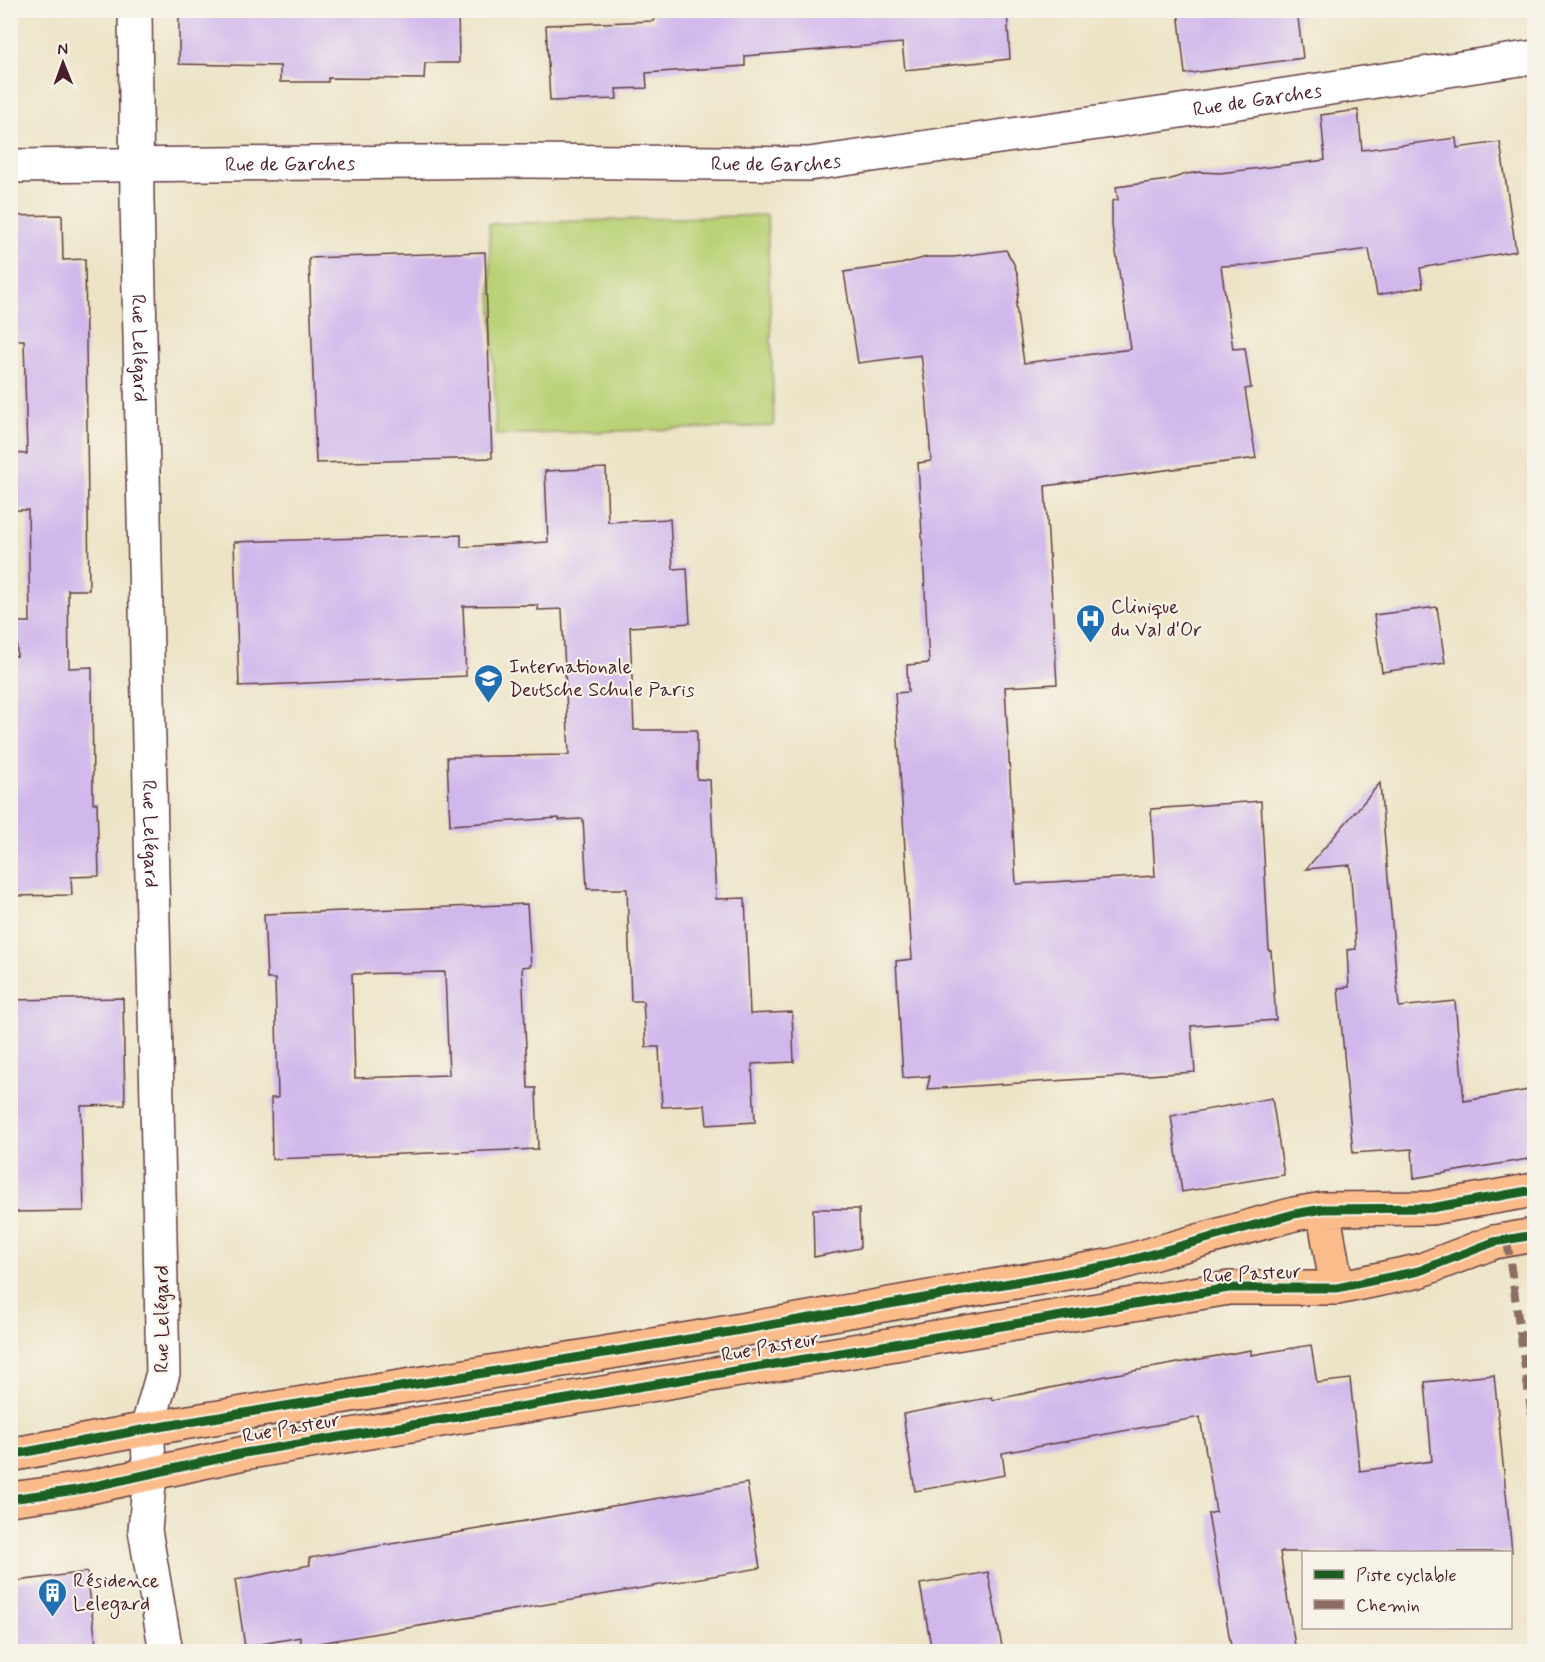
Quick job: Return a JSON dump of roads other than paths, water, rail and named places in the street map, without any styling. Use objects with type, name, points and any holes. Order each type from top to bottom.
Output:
[{"type":"main road","name":"Rue Pasteur","points":[[10,1455],[147,1429],[695,1338],[1113,1264],[1294,1214],[1323,1209],[1431,1208],[1534,1190]]},
{"type":"main road","points":[[1323,1209],[1337,1288]]},
{"type":"main road","name":"Rue Pasteur","points":[[10,1499],[76,1490],[243,1453],[1229,1288],[1337,1288],[1419,1271],[1494,1242],[1534,1234]]},
{"type":"street","name":"Rue Lelégard","points":[[135,10],[136,165],[164,1373],[147,1429],[150,1474],[145,1530],[166,1652]]},
{"type":"street","name":"Rue de Garches","points":[[10,166],[526,161],[808,164],[1534,57]]},
{"type":"place","name":"Clinique du Val d'Or","points":[[1090,644]]},
{"type":"place","name":"Internationale Deutsche Schule Paris","points":[[488,704]]},
{"type":"place","name":"Résidence Lelegard","points":[[52,1618]]}]
